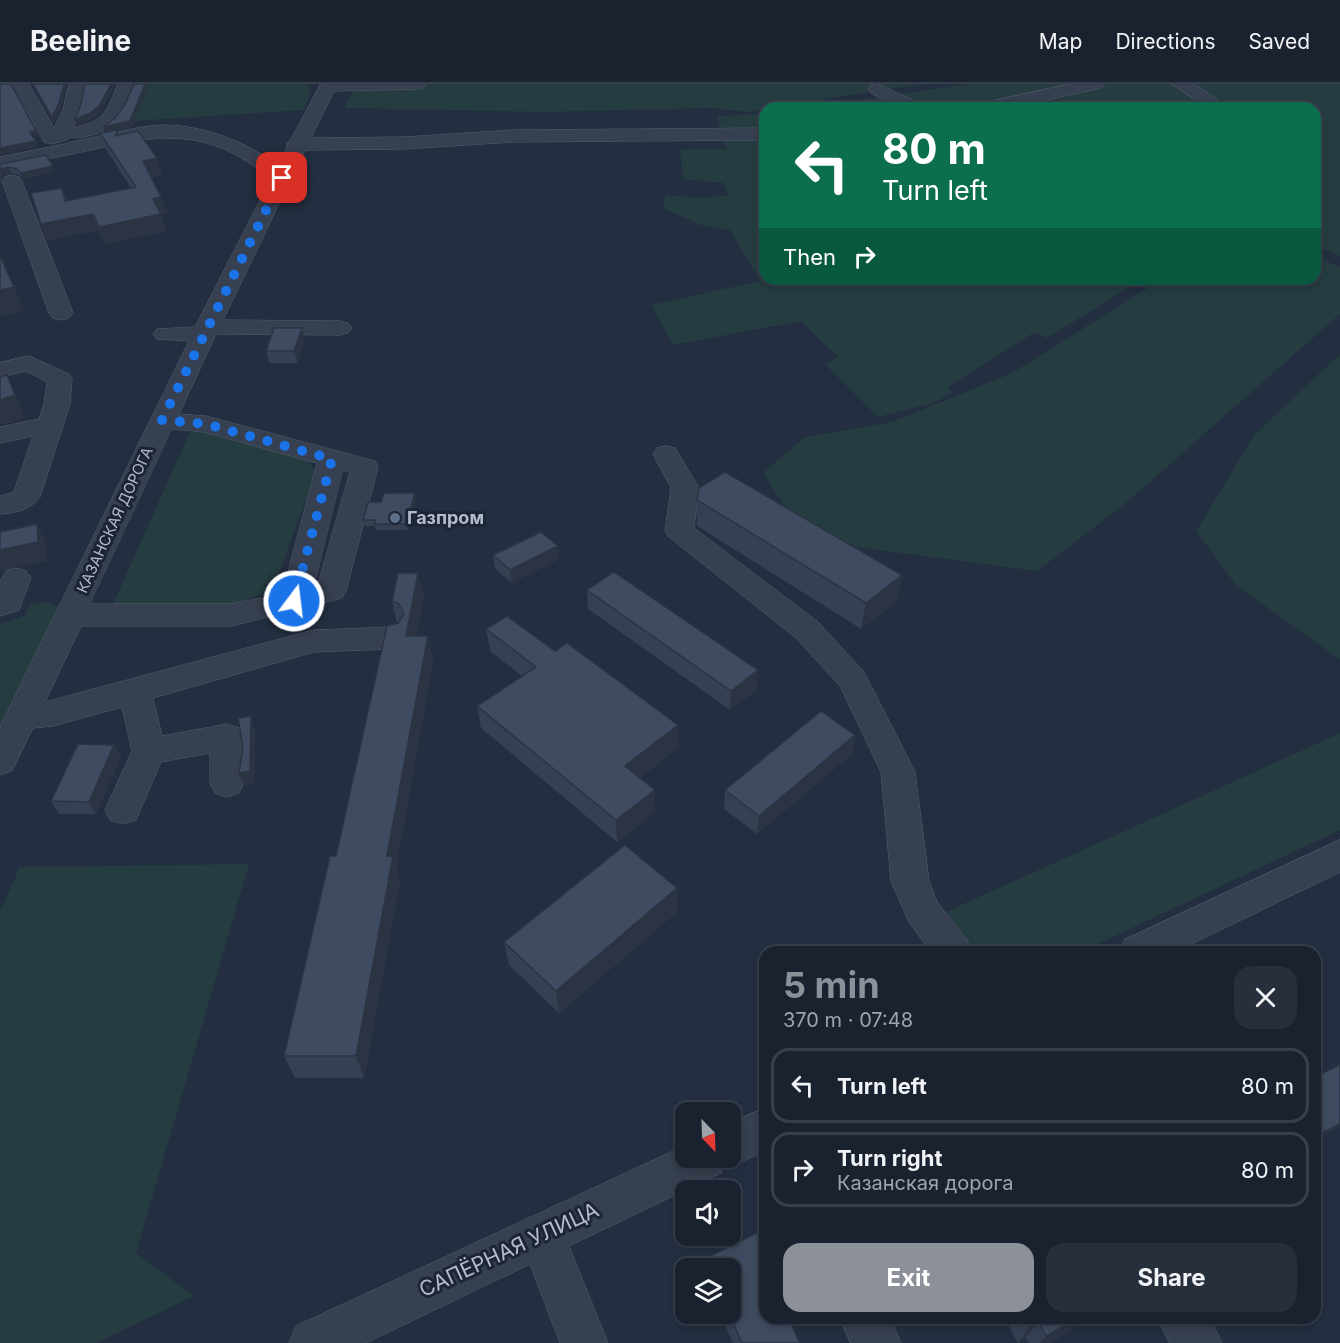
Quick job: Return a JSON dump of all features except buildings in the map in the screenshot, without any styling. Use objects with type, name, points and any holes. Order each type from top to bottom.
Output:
[{"type":"street","points":[[20,84],[55,130]]},
{"type":"street","points":[[5,172],[55,130],[78,84]]},
{"type":"street","points":[[55,130],[96,129],[112,120],[127,84]]},
{"type":"street","points":[[356,85],[417,84]]},
{"type":"street","points":[[1012,102],[1095,84]]},
{"type":"street","points":[[1181,84],[1211,102]]},
{"type":"street","name":"КАЗАНСКАЯ ДОРОГА","points":[[0,762],[162,420],[282,178],[296,144],[328,86],[356,85]]},
{"type":"street","points":[[877,89],[903,102]]},
{"type":"street","points":[[5,172],[123,137],[164,131],[203,136],[226,144],[269,166],[282,178]]},
{"type":"street","points":[[296,144],[404,144],[513,136],[759,134]]},
{"type":"street","points":[[5,172],[61,313]]},
{"type":"street","points":[[165,334],[340,328]]},
{"type":"street","points":[[0,370],[29,363],[60,379],[57,404],[26,497],[12,504],[0,505]]},
{"type":"street","points":[[70,615],[231,615],[294,601],[332,459],[206,424],[162,420]]},
{"type":"street","points":[[0,435],[51,424]]},
{"type":"street","points":[[666,454],[685,488],[679,531],[807,630],[853,680],[898,772],[910,881],[922,910],[949,946]]},
{"type":"street","points":[[0,606],[9,603],[16,578]]},
{"type":"street","points":[[22,717],[52,714],[314,641],[392,638]]},
{"type":"street","points":[[123,810],[149,751],[135,691]]},
{"type":"street","points":[[149,751],[227,737],[227,783]]},
{"type":"street","points":[[1166,946],[1340,855]]},
{"type":"street","points":[[741,1141],[759,1133]]},
{"type":"street","name":"САПЁРНАЯ УЛИЦА","points":[[313,1343],[684,1168]]},
{"type":"street","points":[[542,1235],[584,1343]]},
{"type":"street","points":[[867,1324],[877,1343]]},
{"type":"street","points":[[1186,1324],[1198,1343]]},
{"type":"green space","points":[[149,84],[308,84],[310,94],[304,110],[134,121]]},
{"type":"green space","points":[[357,84],[932,84],[807,102],[759,102],[759,110],[746,112],[712,108],[543,112],[344,108]]},
{"type":"green space","points":[[969,84],[1340,84],[1340,256],[1321,249],[1321,102],[845,102]]},
{"type":"green space","points":[[759,114],[759,279],[730,230],[701,225],[664,209],[665,195],[704,198],[728,195],[724,183],[683,179],[680,149],[726,149],[717,116]]},
{"type":"green space","points":[[1321,259],[1340,267],[1340,314],[1125,504],[1037,571],[848,546],[796,525],[763,473],[805,437],[892,422],[1012,373],[1152,285],[1321,285]]},
{"type":"green space","points":[[759,281],[759,285],[1133,285],[1047,338],[1035,332],[948,387],[953,393],[933,403],[878,417],[826,365],[838,357],[801,321],[673,345],[651,305]]},
{"type":"green space","points":[[1340,354],[1340,660],[1236,585],[1196,531],[1254,435]]},
{"type":"green space","points":[[203,431],[307,459],[316,472],[274,586],[238,603],[217,607],[175,608],[113,604],[190,432]]},
{"type":"green space","points":[[48,602],[57,606],[61,613],[0,738],[0,624],[25,616],[30,604]]},
{"type":"green space","points":[[1340,733],[1340,830],[1094,946],[972,946],[946,912]]},
{"type":"green space","points":[[249,864],[136,1253],[194,1296],[96,1343],[0,1343],[0,911],[20,867]]},
{"type":"place","name":"Газпром","points":[[395,518]]},
{"type":"route","points":[[282,178],[162,420],[206,424],[332,459],[294,601]]}]
